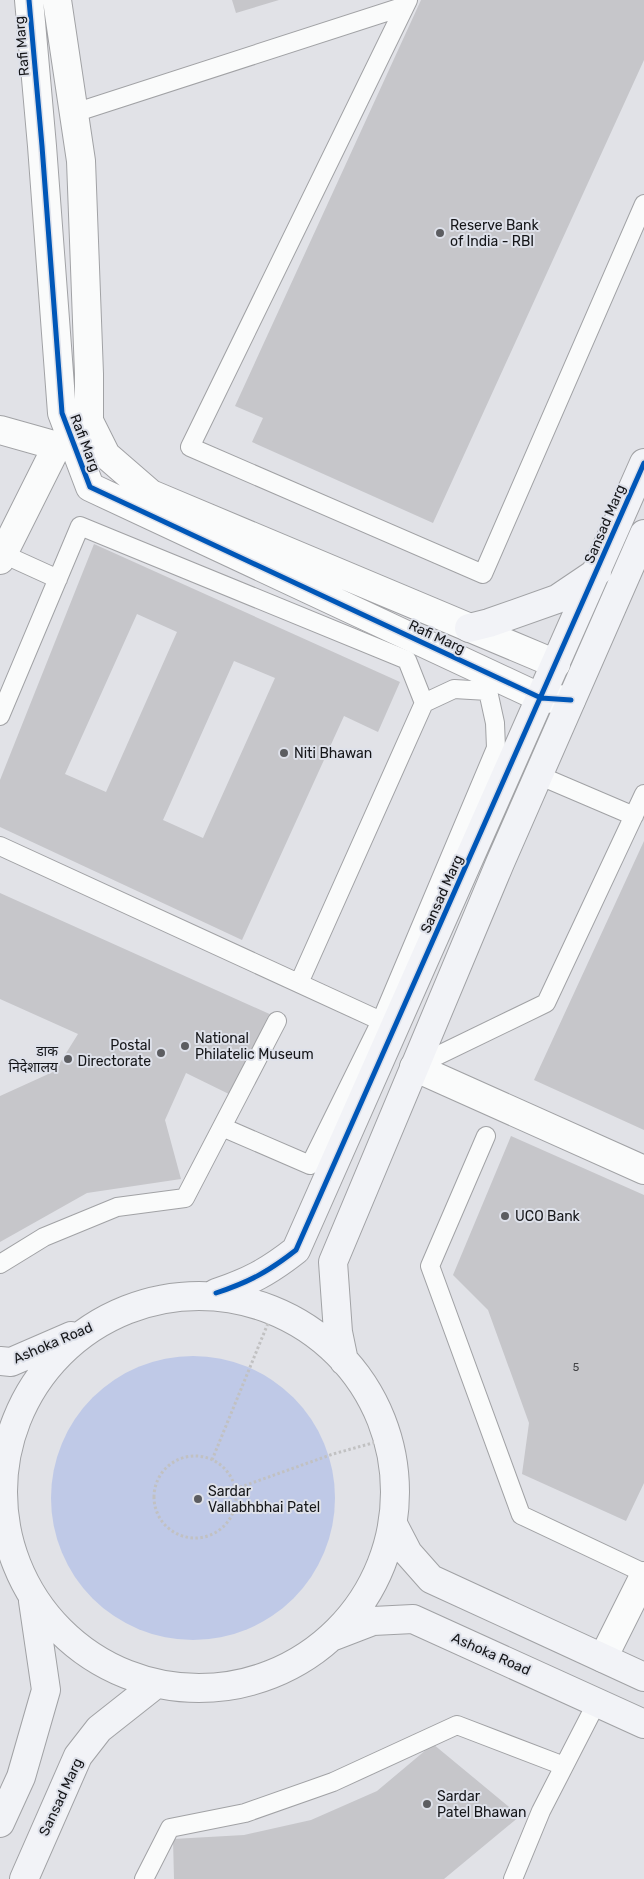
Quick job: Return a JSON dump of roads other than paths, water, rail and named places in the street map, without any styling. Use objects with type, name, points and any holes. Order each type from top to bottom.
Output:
[{"type":"main road","name":"Sansad Marg","points":[[216,1293],[252,1280],[272,1269],[296,1250],[644,463]]},
{"type":"main road","points":[[344,1361],[338,1332],[333,1262],[538,775],[644,534]]},
{"type":"main road","points":[[469,628],[489,623],[557,599],[597,572]]},
{"type":"main road","points":[[216,1293],[273,1311],[299,1324],[323,1341],[344,1361],[366,1388],[382,1420],[392,1453],[396,1488],[394,1524],[385,1558],[364,1600],[333,1636],[294,1664],[250,1682],[203,1689],[156,1684],[119,1673],[86,1654],[57,1629],[33,1599],[20,1575],[10,1549],[4,1522],[2,1495],[4,1437],[30,1392],[62,1351],[83,1334],[105,1321],[145,1304],[216,1293]]},
{"type":"main road","name":"Ashoka Road","points":[[0,1361],[11,1362],[105,1321]]},
{"type":"main road","points":[[394,1524],[408,1553],[431,1579],[644,1677]]},
{"type":"main road","points":[[0,1822],[21,1777],[46,1690],[33,1599]]},
{"type":"main road","name":"Ashoka Road","points":[[333,1636],[373,1621],[413,1619],[644,1724]]},
{"type":"main road","name":"Sansad Marg","points":[[24,1879],[78,1756],[100,1729],[156,1684]]},
{"type":"street","name":"Rafi Marg","points":[[29,0],[42,146],[63,440],[90,487],[541,698]]},
{"type":"street","name":"Rafi Marg","points":[[58,0],[81,162],[89,421],[106,455],[151,494],[556,664]]},
{"type":"street","points":[[0,430],[63,440]]},
{"type":"street","name":"Rafi Marg","points":[[1,557],[63,440]]},
{"type":"street","points":[[541,698],[571,700]]},
{"type":"street","points":[[414,1067],[644,1170]]},
{"type":"street","points":[[603,1658],[644,1574]]},
{"type":"lane","points":[[74,113],[407,3]]},
{"type":"lane","points":[[407,3],[190,447],[483,574],[644,204]]},
{"type":"lane","points":[[0,716],[80,526],[407,660],[424,703]]},
{"type":"lane","points":[[1,557],[58,579]]},
{"type":"lane","points":[[222,1127],[310,1165],[381,1021],[496,748],[495,723],[488,691],[454,689],[424,703],[299,983]]},
{"type":"lane","points":[[538,775],[634,816]]},
{"type":"lane","points":[[414,1067],[546,1003],[644,794]]},
{"type":"lane","points":[[0,846],[381,1021]]},
{"type":"lane","points":[[0,1264],[44,1238],[117,1207],[185,1198],[277,1021]]},
{"type":"lane","points":[[486,1136],[430,1266],[521,1515],[644,1574]]},
{"type":"lane","points":[[513,1879],[541,1811],[598,1702]]},
{"type":"lane","points":[[144,1879],[170,1828],[245,1813],[333,1782],[457,1725],[564,1766]]},
{"type":"place","name":"Reserve Bank of India - RBI","points":[[440,233]]},
{"type":"place","name":"Niti Bhawan","points":[[284,753]]},
{"type":"place","name":"National Philatelic Museum","points":[[185,1046]]},
{"type":"place","name":"Postal Directorate","points":[[161,1053]]},
{"type":"place","name":"डाक निदेशालय","points":[[68,1059]]},
{"type":"place","name":"UCO Bank","points":[[505,1216]]},
{"type":"place","name":"Sardar Vallabhbhai Patel","points":[[198,1499]]},
{"type":"place","name":"Sardar Patel Bhawan","points":[[427,1804]]}]
